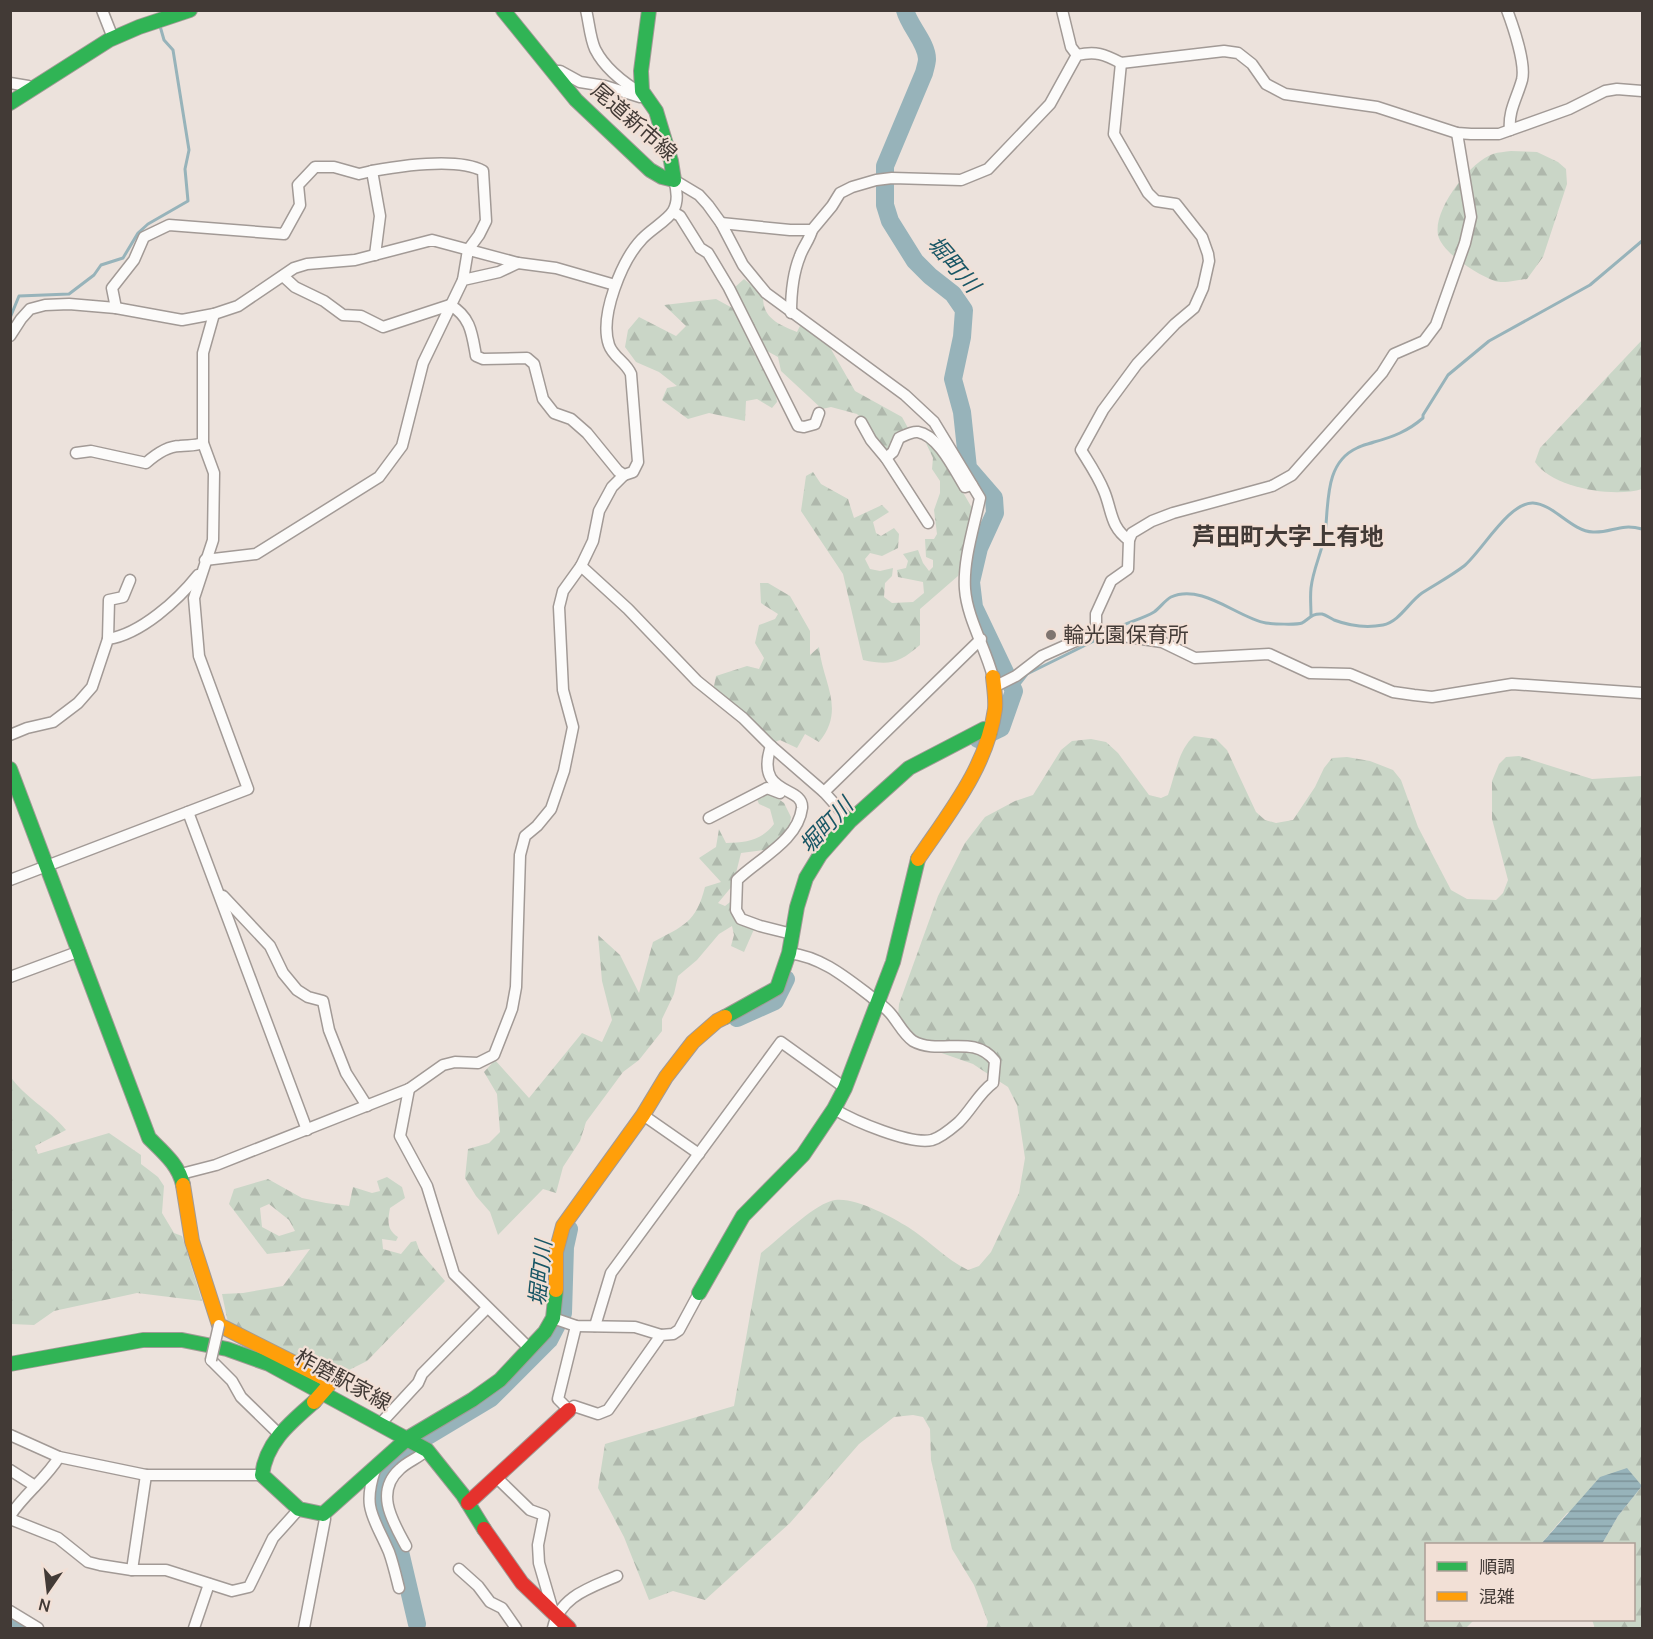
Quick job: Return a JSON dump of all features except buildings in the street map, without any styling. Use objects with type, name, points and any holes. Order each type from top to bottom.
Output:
[{"type":"street","points":[[102,10],[113,38]]},
{"type":"street","points":[[10,103],[113,38],[190,10]]},
{"type":"street","name":"尾道新市線","points":[[503,10],[576,100],[650,170],[674,180],[671,161],[656,111],[642,90],[641,71],[649,10]]},
{"type":"street","points":[[586,10],[595,48],[608,67],[631,87],[645,95]]},
{"type":"street","points":[[1062,10],[1071,47],[1077,56]]},
{"type":"street","points":[[1507,10],[1522,68],[1522,78],[1512,106],[1510,130]]},
{"type":"street","points":[[791,313],[793,280],[800,256],[812,230],[840,193],[876,180],[891,178],[961,180],[987,169],[1050,104],[1077,56],[1092,52],[1121,63],[1224,51],[1238,53],[1252,64],[1266,84],[1285,94],[1377,107],[1457,133],[1499,134],[1569,109],[1605,91],[1617,89],[1642,91]]},
{"type":"street","points":[[1121,63],[1114,134],[1148,193],[1156,201],[1176,204],[1198,230],[1209,261],[1203,288],[1194,308],[1175,324],[1137,364],[1103,410],[1081,450],[1104,492],[1112,521],[1120,534],[1129,540]]},
{"type":"street","points":[[553,71],[560,71],[580,82],[606,86],[638,98],[645,95]]},
{"type":"street","points":[[10,83],[28,86],[31,90]]},
{"type":"street","points":[[1096,632],[1096,614],[1111,581],[1128,569],[1129,540],[1132,533],[1152,521],[1173,513],[1272,486],[1292,475],[1382,373],[1394,354],[1424,341],[1436,325],[1465,243],[1471,217],[1457,133]]},
{"type":"street","points":[[116,308],[112,288],[134,260],[144,237],[169,225],[284,234],[300,205],[298,185],[315,167],[334,167],[359,174],[413,164],[473,165],[483,171],[486,221],[468,250],[463,280],[423,363],[402,446],[379,477],[271,546],[256,554],[205,560]]},
{"type":"street","points":[[372,171],[380,216],[375,255]]},
{"type":"street","points":[[181,1174],[216,1165],[409,1089],[443,1065],[455,1062],[478,1064],[494,1056],[512,1009],[516,987],[520,855],[525,837],[551,808],[564,771],[573,727],[563,690],[559,607],[563,591],[581,566],[593,541],[599,511],[612,487],[624,475],[633,472],[638,462],[631,374],[627,364],[610,347],[607,337],[607,324],[615,285],[624,265],[639,242],[672,212],[678,192],[674,180]]},
{"type":"street","points":[[553,1318],[573,1325],[635,1327],[661,1335],[673,1334],[679,1330],[743,1216],[803,1155],[834,1109],[845,1088],[893,962],[917,860],[974,775],[990,732],[995,707],[993,682],[965,589],[980,498],[934,422],[905,395],[766,293],[743,265],[721,224],[699,195],[674,180]]},
{"type":"street","points":[[672,212],[680,216],[700,248],[708,253],[729,288],[798,426],[815,424],[819,413]]},
{"type":"street","points":[[721,224],[790,231],[812,230]]},
{"type":"street","points":[[10,336],[30,309],[45,305],[69,304],[116,308],[182,320],[214,314],[238,306],[294,268],[307,264],[356,260],[420,241],[432,240],[518,263],[556,268],[615,285]]},
{"type":"street","points":[[463,280],[499,272],[518,263]]},
{"type":"street","points":[[283,276],[295,287],[324,301],[343,315],[361,316],[383,327],[450,305],[460,311],[470,324],[476,356],[483,359],[526,358],[534,364],[543,399],[554,413],[571,419],[587,433],[618,471],[624,475]]},
{"type":"street","points":[[10,880],[248,789],[199,656],[194,598],[213,540],[214,473],[203,443],[203,353],[214,314]]},
{"type":"street","points":[[861,422],[927,523]]},
{"type":"street","points":[[886,458],[893,452],[899,438],[918,432],[935,441],[965,487],[972,485]]},
{"type":"street","points":[[76,453],[91,451],[146,463],[156,454],[177,446],[195,446],[203,443]]},
{"type":"street","points":[[581,566],[628,609],[697,681],[743,718],[824,792],[850,821]]},
{"type":"street","points":[[108,639],[123,637],[167,607],[183,594],[201,571]]},
{"type":"street","points":[[10,735],[53,722],[78,703],[92,687],[108,639],[109,600],[123,597],[129,580]]},
{"type":"street","points":[[993,682],[1016,676],[1042,656],[1096,632],[1162,642],[1195,658],[1269,654],[1310,673],[1350,674],[1394,692],[1414,695],[1432,697],[1512,684],[1642,693]]},
{"type":"street","points":[[824,792],[981,639]]},
{"type":"street","points":[[10,1435],[59,1457],[146,1475],[262,1475],[299,1509],[324,1514],[365,1484],[376,1467],[418,1444],[500,1380],[545,1332],[553,1318],[556,1299],[556,1252],[563,1226],[643,1115],[666,1077],[693,1042],[717,1021],[777,988],[795,954],[792,934],[806,878],[820,855],[850,821],[909,768],[984,729],[990,732]]},
{"type":"street","points":[[771,746],[766,760],[769,777],[776,786],[797,796],[802,810],[779,848],[737,880],[736,910],[741,919],[792,934]]},
{"type":"street","points":[[10,769],[149,1138],[181,1174],[192,1241],[219,1325],[211,1360],[232,1381],[241,1397],[279,1435]]},
{"type":"street","points":[[710,818],[766,788],[779,794],[786,790]]},
{"type":"street","points":[[188,812],[307,1130]]},
{"type":"street","points":[[220,897],[223,896],[270,946],[282,973],[297,990],[308,997],[322,1001],[328,1030],[345,1073],[367,1106]]},
{"type":"street","points":[[10,977],[80,951]]},
{"type":"street","points":[[795,954],[837,970],[889,1011],[903,1032],[912,1040],[925,1045],[974,1047],[988,1052],[995,1061],[993,1083],[984,1090],[973,1107],[958,1123],[940,1137],[930,1140],[900,1136],[869,1126],[834,1109]]},
{"type":"street","points":[[595,1326],[611,1273],[781,1042],[845,1088]]},
{"type":"street","points":[[409,1089],[400,1136],[427,1186],[454,1274],[529,1347]]},
{"type":"street","points":[[643,1115],[699,1154]]},
{"type":"street","points":[[381,1423],[418,1383],[422,1374],[487,1308]]},
{"type":"street","points":[[219,1325],[326,1379],[327,1386],[323,1394],[272,1442],[262,1464],[262,1475]]},
{"type":"street","points":[[569,1410],[558,1399],[573,1325]]},
{"type":"street","points":[[468,1503],[574,1406],[598,1414],[608,1410],[661,1335]]},
{"type":"street","name":"柞磨駅家線","points":[[10,1364],[143,1340],[182,1340],[227,1349],[269,1364],[418,1444],[468,1503],[501,1555],[554,1623],[569,1629]]},
{"type":"street","points":[[406,1546],[388,1511],[386,1498],[389,1485],[400,1468],[418,1458],[418,1444]]},
{"type":"street","points":[[59,1457],[52,1468],[19,1502],[10,1518],[58,1538],[88,1562],[132,1569],[166,1570],[232,1591],[249,1587],[273,1538],[299,1509]]},
{"type":"street","points":[[10,1470],[35,1486]]},
{"type":"street","points":[[132,1569],[146,1475]]},
{"type":"street","points":[[496,1477],[530,1510],[544,1515],[538,1545],[539,1563],[554,1623]]},
{"type":"street","points":[[365,1484],[386,1498]]},
{"type":"street","points":[[365,1484],[375,1524],[389,1553],[399,1588]]},
{"type":"street","points":[[304,1629],[325,1519],[324,1514]]},
{"type":"street","points":[[459,1569],[478,1586],[490,1602],[502,1608],[516,1629]]},
{"type":"street","points":[[554,1623],[567,1601],[580,1592],[617,1576]]},
{"type":"street","points":[[194,1629],[209,1584]]},
{"type":"street","points":[[10,1611],[38,1629]]},
{"type":"green space","points":[[1511,151],[1537,152],[1558,162],[1566,169],[1567,184],[1543,257],[1527,279],[1498,282],[1479,274],[1453,256],[1441,242],[1438,235],[1438,224],[1447,200],[1474,166],[1493,154]]},
{"type":"green space","points":[[744,279],[763,295],[765,309],[772,319],[797,332],[801,324],[828,344],[855,391],[902,417],[908,428],[895,437],[889,451],[877,443],[866,423],[857,414],[831,407],[822,409],[781,371],[778,357],[767,351],[734,288]]},
{"type":"green space","points":[[716,299],[736,310],[775,387],[777,402],[772,408],[757,399],[746,401],[745,421],[709,413],[688,419],[662,400],[667,388],[677,386],[659,372],[636,362],[625,347],[628,330],[639,317],[676,336],[686,326],[664,305]]},
{"type":"green space","points":[[1642,340],[1642,489],[1616,492],[1584,489],[1543,471],[1535,462],[1540,448]]},
{"type":"green space","points":[[925,441],[942,456],[972,508],[966,547],[958,576],[920,609],[920,645],[894,662],[880,663],[863,660],[843,574],[801,511],[806,476],[813,472],[821,484],[848,499],[854,518],[882,505],[889,512],[873,522],[876,533],[881,536],[894,528],[899,534],[898,548],[882,556],[870,553],[865,559],[870,569],[880,571],[893,568],[892,576],[885,583],[884,597],[892,603],[913,602],[924,593],[923,582],[898,577],[897,570],[906,568],[908,561],[903,554],[918,550],[929,571],[933,567],[933,560],[926,557],[925,539],[934,539],[937,534],[934,510],[940,493],[940,481],[932,469],[933,458]]},
{"type":"green space","points":[[760,583],[768,583],[790,596],[810,631],[810,655],[819,647],[832,707],[827,730],[819,742],[805,734],[797,748],[780,740],[775,742],[713,691],[716,676],[747,666],[759,669],[764,658],[755,643],[759,625],[775,619],[778,614],[761,603]]},
{"type":"green space","points":[[1194,736],[1216,739],[1227,750],[1256,812],[1265,820],[1276,823],[1293,820],[1332,758],[1347,757],[1370,761],[1393,770],[1401,780],[1418,827],[1451,890],[1467,899],[1496,900],[1503,893],[1508,880],[1492,819],[1492,781],[1499,764],[1506,757],[1519,756],[1592,779],[1642,776],[1642,1486],[1567,1513],[1542,1543],[1425,1543],[1425,1621],[1473,1621],[1466,1628],[986,1628],[988,1622],[974,1585],[952,1549],[931,1460],[930,1429],[923,1417],[913,1415],[894,1417],[859,1444],[790,1523],[705,1600],[673,1591],[649,1600],[624,1537],[598,1488],[605,1444],[734,1406],[761,1253],[814,1210],[823,1204],[839,1200],[871,1208],[892,1218],[916,1232],[968,1270],[979,1266],[991,1252],[1019,1193],[1025,1158],[1017,1105],[1008,1087],[973,1064],[910,1042],[897,1029],[899,1004],[938,896],[965,843],[985,817],[1015,801],[1033,795],[1061,750],[1072,741],[1091,739],[1106,742],[1118,753],[1149,795],[1161,798],[1168,795],[1184,748]]},
{"type":"green space","points":[[769,792],[784,803],[791,817],[789,829],[771,849],[741,853],[733,885],[718,903],[725,906],[734,899],[733,911],[755,927],[744,952],[731,946],[734,935],[732,926],[719,934],[697,960],[678,976],[674,994],[662,1019],[662,1031],[639,1060],[623,1072],[586,1122],[580,1141],[563,1167],[556,1193],[543,1189],[498,1235],[490,1212],[476,1196],[465,1178],[468,1149],[489,1143],[500,1132],[497,1094],[484,1072],[495,1060],[529,1098],[582,1033],[602,1042],[612,1020],[602,981],[598,935],[620,955],[639,993],[653,942],[687,922],[697,909],[705,887],[721,882],[699,858],[716,847],[719,829],[726,843],[753,840],[769,830],[774,824],[770,809],[759,804],[756,797]]},
{"type":"green space","points":[[10,1076],[66,1130],[35,1146],[38,1154],[109,1133],[141,1155],[141,1164],[158,1177],[164,1186],[162,1213],[174,1233],[182,1236],[202,1301],[137,1293],[54,1311],[34,1325],[11,1324]]},
{"type":"green space","points":[[387,1177],[402,1187],[405,1198],[390,1208],[388,1220],[394,1234],[398,1237],[396,1241],[382,1239],[383,1249],[401,1254],[411,1242],[416,1241],[420,1252],[445,1281],[367,1361],[331,1379],[228,1323],[222,1294],[283,1286],[310,1249],[267,1254],[229,1204],[234,1189],[268,1179],[302,1198],[349,1206],[353,1187],[372,1193],[380,1191],[377,1181]],"holes":[[[269,1204],[289,1220],[295,1231],[279,1236],[262,1227],[260,1208]]]},
{"type":"green space","points":[[1642,1486],[1642,1628],[1595,1628],[1592,1621],[1635,1621],[1635,1543],[1603,1543],[1618,1516]]},
{"type":"water","points":[[1627,1468],[1642,1486],[1618,1516],[1603,1543],[1542,1543],[1600,1477]]},
{"type":"waterway","name":"堀町川","points":[[905,10],[924,47],[927,61],[885,166],[885,205],[890,221],[915,261],[953,294],[964,310],[962,337],[953,379],[962,412],[968,468],[994,498],[995,513],[979,548],[971,582],[974,607],[1014,691],[1001,728],[978,739]]},
{"type":"waterway","points":[[10,318],[19,296],[69,294],[94,275],[101,265],[123,258],[138,233],[148,224],[188,201],[185,169],[189,150],[173,50],[164,40],[160,26]]},
{"type":"waterway","points":[[1311,615],[1311,588],[1325,534],[1330,485],[1333,474],[1346,455],[1361,446],[1388,438],[1412,427],[1423,418],[1448,375],[1489,341],[1590,285],[1642,241]]},
{"type":"waterway","points":[[1112,631],[1149,615],[1169,598],[1183,594],[1195,594],[1207,598],[1266,623],[1299,624],[1313,615],[1324,614],[1334,620],[1352,625],[1383,625],[1399,616],[1422,593],[1464,566],[1496,528],[1515,510],[1533,503],[1541,504],[1585,531],[1600,532],[1628,527],[1642,529]]},
{"type":"waterway","points":[[1014,691],[1027,674],[1104,636]]},
{"type":"waterway","name":"堀町川","points":[[737,1018],[775,1001],[786,979]]},
{"type":"waterway","name":"堀町川","points":[[417,1624],[398,1543],[375,1509],[377,1483],[385,1468],[401,1452],[491,1398],[549,1340],[563,1313],[565,1247],[569,1229]]},
{"type":"waterway","points":[[10,1623],[19,1628]]},
{"type":"traffic: fast","points":[[10,103],[109,40],[190,10]]},
{"type":"traffic: fast","points":[[503,10],[576,100],[650,170],[662,177],[674,180],[671,161],[656,111],[642,91],[641,71],[649,10]]},
{"type":"traffic: fast","points":[[725,1017],[777,988],[789,953],[797,907],[806,878],[820,855],[850,821],[909,768],[984,729],[990,732]]},
{"type":"traffic: fast","points":[[10,769],[149,1138],[174,1165],[183,1185]]},
{"type":"traffic: fast","points":[[699,1293],[743,1216],[803,1155],[834,1109],[845,1088],[893,962],[918,859]]},
{"type":"traffic: fast","points":[[314,1402],[288,1426],[274,1443],[264,1463],[262,1475],[299,1509],[323,1514],[408,1438],[472,1400],[500,1380],[545,1332],[553,1318],[556,1290]]},
{"type":"traffic: fast","points":[[10,1364],[143,1340],[182,1340],[227,1349],[269,1364],[427,1450],[463,1495],[484,1529]]},
{"type":"traffic: slow","points":[[918,859],[954,807],[984,750],[995,709],[993,677]]},
{"type":"traffic: slow","points":[[556,1290],[556,1252],[563,1226],[643,1115],[666,1077],[693,1042],[725,1017]]},
{"type":"traffic: slow","points":[[183,1185],[192,1241],[219,1325],[326,1379],[328,1386],[314,1402]]},
{"type":"traffic: jam","points":[[468,1503],[569,1410]]},
{"type":"traffic: jam","points":[[484,1529],[522,1583],[569,1628]]},
{"type":"place","name":"輪光園保育所","points":[[1051,635]]},
{"type":"district","name":"芦田町大字上有地","points":[[1288,537]]}]
